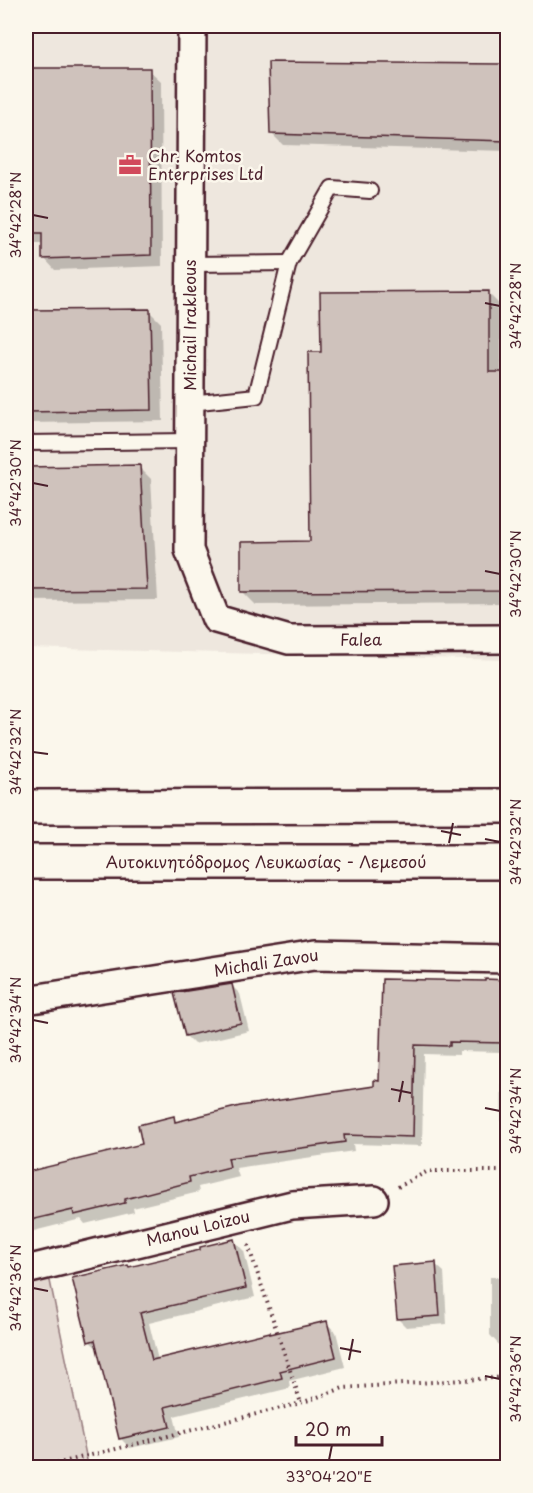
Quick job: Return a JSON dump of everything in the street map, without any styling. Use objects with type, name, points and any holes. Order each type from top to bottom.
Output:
[{"type":"highway","points":[[26,807],[507,806]]},
{"type":"highway","name":"Αυτοκινητόδρομος Λευκωσίας - Λεμεσού","points":[[26,862],[507,861]]},
{"type":"street","name":"Michail Irakleous","points":[[192,26],[189,550],[216,619]]},
{"type":"street","name":"Falea","points":[[216,619],[289,640],[507,639]]},
{"type":"street","name":"Michali Zavou","points":[[26,1000],[315,955],[507,959]]},
{"type":"street","name":"Manou Loizou","points":[[26,1270],[292,1206],[374,1200]]},
{"type":"lane","points":[[190,403],[256,396],[289,263],[332,188],[370,191]]},
{"type":"lane","points":[[190,264],[289,263]]},
{"type":"lane","points":[[26,443],[189,441]]},
{"type":"path","points":[[374,1200],[428,1171],[507,1171]]},
{"type":"path","points":[[239,1218],[301,1403]]},
{"type":"path","points":[[39,1467],[301,1403],[343,1388],[507,1377]]},
{"type":"shaded area","points":[[26,26],[507,26],[507,660],[26,648]]},
{"type":"shaded area","points":[[49,1276],[88,1465],[77,1468],[26,1468],[26,1283]]},
{"type":"building","points":[[268,62],[503,64],[507,141],[270,134]]},
{"type":"building","points":[[26,68],[150,68],[151,255],[42,259],[42,233],[26,233]]},
{"type":"building","points":[[489,291],[489,372],[507,372],[507,591],[241,592],[241,542],[310,541],[308,352],[321,352],[320,292]]},
{"type":"building","points":[[150,309],[152,410],[26,412],[26,310]]},
{"type":"building","points":[[140,465],[147,589],[26,590],[26,467]]},
{"type":"building","points":[[382,979],[507,980],[507,1043],[450,1042],[450,1046],[415,1045],[413,1137],[344,1135],[345,1142],[228,1158],[230,1167],[189,1177],[190,1182],[125,1199],[125,1203],[74,1215],[73,1210],[26,1221],[26,1172],[142,1144],[138,1125],[174,1116],[175,1122],[240,1106],[374,1086],[374,1080],[379,1081]]},
{"type":"building","points":[[232,984],[241,1023],[185,1036],[174,993]]},
{"type":"building","points":[[234,1239],[246,1288],[140,1313],[152,1360],[327,1321],[336,1357],[280,1371],[282,1378],[165,1407],[170,1427],[119,1439],[95,1340],[88,1342],[72,1278],[200,1250],[200,1247]]},
{"type":"building","points":[[436,1262],[440,1316],[397,1319],[392,1266]]},
{"type":"place","name":"Chr. Komtos Enterprises Ltd","points":[[130,165]]}]
